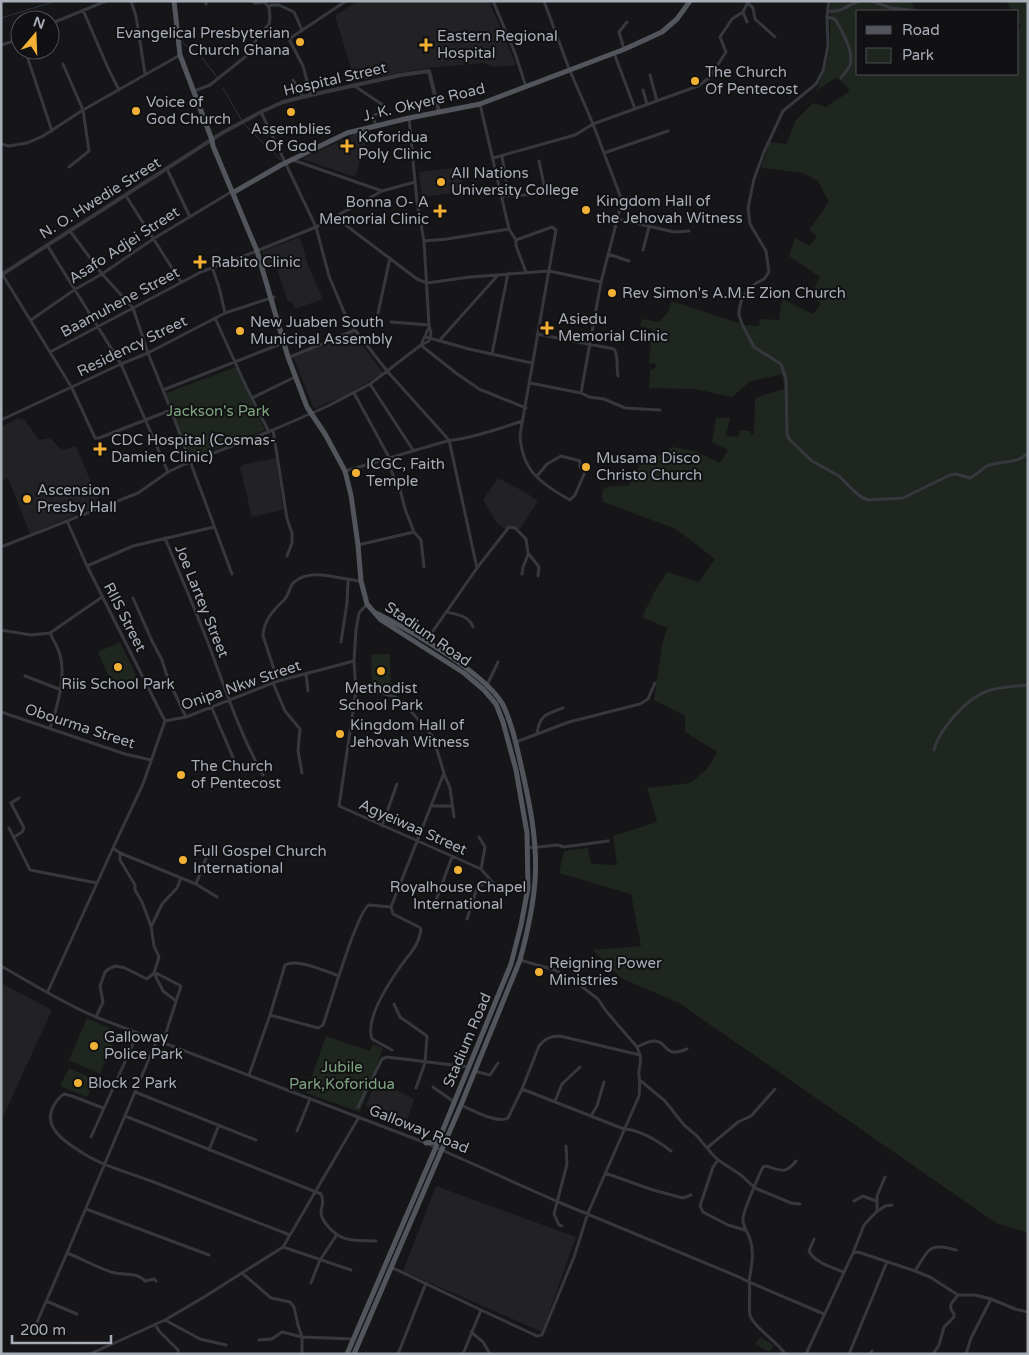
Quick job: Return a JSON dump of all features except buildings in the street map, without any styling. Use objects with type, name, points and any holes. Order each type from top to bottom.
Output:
[{"type":"main road","points":[[174,1],[180,55],[212,140],[216,144],[232,192],[258,250],[290,357],[312,413],[345,471],[351,495],[361,581],[367,604]]},
{"type":"main road","name":"J. K. Okyere Road","points":[[232,192],[285,163],[347,133],[408,118],[480,104],[625,49],[662,32],[677,19],[690,1]]},
{"type":"main road","points":[[272,298],[283,343],[307,407],[312,413]]},
{"type":"main road","name":"Stadium Road","points":[[367,604],[381,620],[407,634],[486,685],[502,703],[516,742],[530,806],[531,848],[528,888],[511,964],[480,1049]]},
{"type":"main road","name":"Stadium Road","points":[[347,1354],[432,1154],[438,1148],[440,1137],[454,1102],[471,1069],[520,960],[535,881],[531,848],[516,770],[496,704],[465,671],[426,642],[407,634]]},
{"type":"main road","name":"Stadium Road","points":[[354,1354],[438,1148],[461,1104],[471,1069]]},
{"type":"main road","points":[[432,1154],[426,1143],[434,1142],[440,1137]]},
{"type":"street","points":[[60,20],[106,1]]},
{"type":"street","points":[[131,1],[136,16],[145,74]]},
{"type":"street","points":[[194,91],[210,84],[250,53],[256,38],[269,24],[269,7],[264,2],[255,3],[252,1]]},
{"type":"street","points":[[311,94],[303,66],[289,39],[346,1]]},
{"type":"street","points":[[493,1],[526,88]]},
{"type":"street","points":[[544,1],[593,124],[622,205],[601,282],[581,393]]},
{"type":"street","points":[[829,1],[827,17],[828,46],[823,70],[816,84],[783,111],[754,179],[748,208],[750,224],[766,251],[769,272],[767,277],[756,283],[742,298],[739,315],[754,347],[781,364],[786,379],[787,434],[812,461],[839,476],[861,497],[868,500],[903,498],[950,475],[956,474],[970,478],[984,467],[993,464],[1006,464],[1018,460],[1028,453]]},
{"type":"street","points":[[828,11],[836,12],[846,9],[857,1],[861,1]]},
{"type":"street","points":[[871,1],[890,8],[909,10]]},
{"type":"street","points":[[493,158],[576,135],[593,124],[698,86],[708,78],[726,52],[720,37],[732,19],[743,12],[747,2],[753,8],[755,19],[775,37]]},
{"type":"street","points":[[269,7],[271,5],[279,6],[294,12],[301,23],[302,30]]},
{"type":"street","points":[[83,10],[119,90]]},
{"type":"street","points":[[743,12],[747,22]]},
{"type":"street","points":[[827,17],[835,19],[850,52],[850,65],[840,78]]},
{"type":"street","points":[[625,49],[619,32],[627,22]]},
{"type":"street","points":[[614,53],[635,108]]},
{"type":"street","points":[[1,144],[9,146],[27,143],[52,131],[82,110],[180,55]]},
{"type":"street","points":[[28,60],[52,131]]},
{"type":"street","points":[[63,64],[82,110],[89,151],[69,167]]},
{"type":"street","name":"Hospital Street","points":[[212,140],[242,122],[283,102],[352,85],[429,71],[439,112]]},
{"type":"street","points":[[650,75],[657,101]]},
{"type":"street","points":[[293,80],[302,97]]},
{"type":"street","points":[[352,85],[383,105],[384,110],[373,116],[376,126]]},
{"type":"street","points":[[643,90],[647,105]]},
{"type":"street","points":[[480,104],[509,229],[516,240],[516,246],[526,272]]},
{"type":"street","points":[[261,112],[316,227],[332,286],[355,330],[387,370],[449,440],[477,568]]},
{"type":"street","points":[[1,547],[138,493],[168,472],[189,462],[271,431],[354,393],[370,384],[421,345],[427,343],[431,334],[424,241],[408,118]]},
{"type":"street","points":[[604,153],[668,131]]},
{"type":"street","name":"N. O. Hwedie Street","points":[[2,274],[212,140]]},
{"type":"street","points":[[502,156],[506,180]]},
{"type":"street","points":[[291,160],[382,191]]},
{"type":"street","points":[[539,161],[546,194]]},
{"type":"street","points":[[167,169],[190,216]]},
{"type":"street","name":"Baamuhene Street","points":[[50,352],[212,267],[316,227],[382,191],[415,182]]},
{"type":"street","points":[[502,196],[546,194],[564,189]]},
{"type":"street","name":"Asafo Adjei Street","points":[[31,320],[153,239],[232,192]]},
{"type":"street","points":[[126,196],[181,282]]},
{"type":"street","points":[[335,217],[417,279],[427,284],[526,272],[549,272],[601,282]]},
{"type":"street","points":[[618,219],[677,232],[689,231]]},
{"type":"street","points":[[643,250],[649,227]]},
{"type":"street","points":[[516,240],[548,228],[556,230],[520,435],[521,450],[529,469],[548,486],[570,500],[575,495],[585,472],[580,467],[580,461],[562,456],[547,464],[537,476]]},
{"type":"street","points":[[424,241],[447,240],[509,229]]},
{"type":"street","points":[[70,231],[102,274],[132,308],[232,574]]},
{"type":"street","points":[[47,244],[121,364],[168,472]]},
{"type":"street","points":[[608,254],[628,261]]},
{"type":"street","points":[[378,313],[390,258]]},
{"type":"street","points":[[212,267],[225,313]]},
{"type":"street","points":[[492,354],[508,273]]},
{"type":"street","points":[[2,274],[72,388],[95,438],[171,410]]},
{"type":"street","points":[[440,341],[498,275]]},
{"type":"street","name":"Residency Street","points":[[1,420],[148,353],[225,313],[272,298]]},
{"type":"street","points":[[215,318],[252,398],[271,431],[287,519],[292,533],[292,543],[287,556]]},
{"type":"street","points":[[391,322],[429,326]]},
{"type":"street","points":[[421,345],[426,337],[429,326]]},
{"type":"street","points":[[290,357],[355,330]]},
{"type":"street","points":[[537,334],[614,349],[616,352],[618,376]]},
{"type":"street","points":[[426,337],[469,350],[532,363]]},
{"type":"street","points":[[163,390],[235,360],[283,343]]},
{"type":"street","points":[[421,345],[479,389],[526,408]]},
{"type":"street","points":[[252,398],[295,377]]},
{"type":"street","points":[[370,384],[413,450]]},
{"type":"street","points":[[530,384],[581,393],[586,396],[608,400],[625,408],[660,410]]},
{"type":"street","points":[[354,393],[389,459],[414,532],[421,540],[424,567]]},
{"type":"street","points":[[345,471],[449,440],[458,440],[498,429],[523,420]]},
{"type":"street","name":"RIIS Street","points":[[67,521],[102,597],[165,722]]},
{"type":"street","points":[[426,642],[477,568],[509,527],[515,528],[526,539],[528,554],[522,574]]},
{"type":"street","points":[[87,566],[132,546],[214,528]]},
{"type":"street","points":[[358,545],[414,532]]},
{"type":"street","name":"Joe Lartey Street","points":[[165,538],[210,647],[245,741],[263,775]]},
{"type":"street","points":[[528,554],[538,567],[538,576]]},
{"type":"street","points":[[278,681],[263,636],[263,630],[273,610],[287,597],[291,586],[302,578],[313,575],[348,581],[361,581]]},
{"type":"street","points":[[341,642],[347,603],[348,581]]},
{"type":"street","points":[[1,630],[31,635],[50,633],[102,597]]},
{"type":"street","points":[[133,598],[186,717]]},
{"type":"street","name":"Agyeiwaa Street","points":[[367,604],[360,613],[357,622],[354,661],[356,691],[338,806],[481,870],[489,880]]},
{"type":"street","points":[[446,612],[464,617],[474,626]]},
{"type":"street","points":[[50,633],[60,654],[62,664],[57,706],[50,728]]},
{"type":"street","name":"Onipa Nkw Street","points":[[165,722],[186,717],[278,681],[354,661]]},
{"type":"street","points":[[486,685],[498,662]]},
{"type":"street","points":[[306,674],[308,692]]},
{"type":"street","points":[[24,676],[59,689]]},
{"type":"street","points":[[273,683],[286,711],[300,729],[298,751],[302,773]]},
{"type":"street","points":[[516,742],[569,722],[640,704],[648,699],[655,683]]},
{"type":"street","points":[[934,750],[936,742],[946,725],[983,692],[1028,685]]},
{"type":"street","points":[[356,691],[381,693],[395,697],[403,702],[434,737],[450,788],[454,817]]},
{"type":"street","points":[[211,706],[235,762]]},
{"type":"street","points":[[536,734],[538,723],[545,715],[563,708]]},
{"type":"street","name":"Obourma Street","points":[[1,712],[124,754],[152,760]]},
{"type":"street","points":[[48,992],[112,848],[143,784],[165,722]]},
{"type":"street","points":[[392,1050],[372,1038],[370,1025],[386,990],[414,948],[421,929],[419,926],[393,914],[391,907],[444,773]]},
{"type":"street","points":[[382,826],[397,784]]},
{"type":"street","points":[[14,837],[22,832],[24,828],[11,803],[19,798]]},
{"type":"street","points":[[432,806],[452,806]]},
{"type":"street","points":[[9,828],[30,870],[97,883]]},
{"type":"street","points":[[479,837],[485,848],[481,870]]},
{"type":"street","points":[[531,848],[558,845],[564,847],[608,841]]},
{"type":"street","points":[[196,884],[211,845]]},
{"type":"street","points":[[112,848],[196,884],[217,897]]},
{"type":"street","points":[[96,1017],[104,1002],[100,986],[105,972],[116,966],[125,968],[147,979],[154,973],[159,957],[154,946],[151,926],[142,902],[135,890],[135,885],[120,860],[120,853]]},
{"type":"street","points":[[435,903],[452,857]]},
{"type":"street","points":[[151,926],[162,904],[176,888],[181,878]]},
{"type":"street","points":[[467,919],[478,886],[489,880],[494,884],[528,888]]},
{"type":"street","points":[[270,1015],[314,1027],[323,1025],[354,934],[366,906],[391,907]]},
{"type":"street","points":[[391,1267],[537,1336],[542,1336],[571,1265],[588,1213],[639,1096],[641,1081],[639,1075],[640,1055],[637,1047],[598,999],[583,987],[555,970],[520,960]]},
{"type":"street","points":[[249,1075],[285,965],[292,962],[312,966],[339,976]]},
{"type":"street","name":"Galloway Road","points":[[1,966],[71,1006],[96,1017],[426,1143],[556,1201],[824,1314]]},
{"type":"street","points":[[154,973],[181,985],[163,1042]]},
{"type":"street","points":[[154,973],[163,991],[176,1001]]},
{"type":"street","points":[[394,1004],[400,1017],[427,1036],[425,1063],[416,1088]]},
{"type":"street","points":[[461,1104],[494,1119],[504,1120],[512,1112],[539,1046],[551,1036],[560,1036],[640,1055]]},
{"type":"street","points":[[34,1327],[158,1040]]},
{"type":"street","points":[[637,1047],[653,1041],[658,1042],[677,1054],[688,1049]]},
{"type":"street","points":[[90,1137],[134,1044]]},
{"type":"street","points":[[358,1107],[382,1058],[387,1057],[471,1069],[490,1075],[498,1063]]},
{"type":"street","points":[[555,1101],[562,1084],[580,1067]]},
{"type":"street","points":[[641,1081],[665,1101],[684,1125],[697,1136],[718,1160],[741,1175],[755,1188],[792,1203],[800,1204]]},
{"type":"street","points":[[591,1116],[604,1082]]},
{"type":"street","points":[[433,1087],[454,1102]]},
{"type":"street","points":[[522,1089],[624,1129],[655,1139],[671,1151]]},
{"type":"street","points":[[707,1148],[738,1122],[751,1116],[775,1089]]},
{"type":"street","points":[[136,1092],[256,1140]]},
{"type":"street","points":[[103,1108],[64,1094],[58,1098],[51,1110],[50,1117],[54,1131],[80,1152],[105,1164],[290,1235]]},
{"type":"street","points":[[298,1132],[310,1099]]},
{"type":"street","points":[[125,1116],[316,1192],[323,1196],[324,1202],[321,1214],[336,1235],[354,1241],[376,1241]]},
{"type":"street","points":[[90,1354],[165,1320],[204,1298],[283,1247],[359,1117]]},
{"type":"street","points":[[210,1150],[219,1125]]},
{"type":"street","points":[[562,1226],[558,1225],[554,1214],[567,1164],[566,1146]]},
{"type":"street","points":[[718,1160],[713,1167],[700,1206],[703,1212],[728,1225],[745,1231]]},
{"type":"street","points":[[785,1354],[776,1342],[754,1323],[750,1315],[749,1282],[753,1254],[742,1218],[763,1167],[766,1166],[777,1170],[790,1169],[796,1160]]},
{"type":"street","points":[[605,1173],[653,1190],[683,1198],[691,1194]]},
{"type":"street","points":[[877,1211],[876,1201],[885,1177]]},
{"type":"street","points":[[854,1202],[863,1196],[876,1201]]},
{"type":"street","points":[[806,1354],[864,1225],[877,1211],[885,1206],[892,1205]]},
{"type":"street","points":[[86,1209],[209,1255]]},
{"type":"street","points":[[311,1283],[320,1260],[336,1235]]},
{"type":"street","points":[[814,1239],[809,1251],[811,1255],[818,1261],[843,1272]]},
{"type":"street","points":[[915,1271],[930,1249],[936,1246],[956,1250]]},
{"type":"street","points":[[283,1247],[350,1270]]},
{"type":"street","points":[[853,1253],[858,1252],[915,1271],[930,1277],[958,1294],[991,1298],[1015,1309],[1028,1312]]},
{"type":"street","points":[[67,1253],[114,1272],[141,1276],[145,1281],[154,1279],[156,1281]]},
{"type":"street","points":[[849,1354],[887,1262]]},
{"type":"street","points":[[242,1273],[271,1298],[290,1302],[294,1307],[302,1337],[302,1354]]},
{"type":"street","points":[[398,1354],[426,1283]]},
{"type":"street","points":[[933,1354],[939,1345],[944,1327],[954,1317],[950,1309],[958,1294]]},
{"type":"street","points":[[966,1354],[971,1338],[991,1298]]},
{"type":"street","points":[[46,1301],[78,1314]]},
{"type":"street","points":[[462,1354],[481,1310]]},
{"type":"street","points":[[165,1320],[200,1339],[226,1345]]},
{"type":"street","points":[[155,1324],[180,1354]]},
{"type":"street","points":[[259,1340],[274,1339],[282,1332],[302,1337],[353,1339]]},
{"type":"street","points":[[471,1332],[483,1342],[490,1354]]},
{"type":"shaded area","name":"Eastern Regional Hospital","points":[[357,1],[489,1],[516,65],[494,67],[482,63],[427,68],[355,81],[335,16]]},
{"type":"shaded area","name":"Koforidua Poly Clinic","points":[[370,131],[355,177],[302,159],[355,134]]},
{"type":"shaded area","name":"All Nations University College","points":[[461,167],[463,192],[422,197],[419,172]]},
{"type":"shaded area","points":[[300,237],[308,265],[323,299],[295,309],[291,301],[288,302],[276,266],[268,269],[262,251]]},
{"type":"shaded area","points":[[353,332],[383,373],[349,394],[314,409],[293,357]]},
{"type":"shaded area","points":[[18,418],[25,420],[39,440],[50,438],[62,450],[76,446],[100,504],[30,534],[8,478],[1,481],[1,427]]},
{"type":"shaded area","points":[[276,458],[283,510],[252,517],[240,467]]},
{"type":"shaded area","points":[[498,478],[538,501],[520,529],[505,529],[496,522],[483,500]]},
{"type":"shaded area","points":[[1,983],[52,1010],[1,1121]]},
{"type":"shaded area","points":[[376,1080],[414,1099],[406,1123],[366,1106]]},
{"type":"shaded area","points":[[436,1186],[576,1237],[542,1332],[403,1271]]},
{"type":"green space","points":[[831,1],[911,1],[915,10],[856,10],[856,75],[1019,75],[1019,28],[1021,27],[1019,24],[1019,10],[1011,10],[1006,1],[1028,1],[1028,1233],[996,1223],[679,1003],[621,978],[593,950],[641,946],[631,894],[559,873],[564,851],[588,848],[591,864],[617,865],[613,836],[657,822],[647,788],[690,783],[707,769],[717,752],[685,732],[685,716],[654,700],[662,645],[667,628],[642,617],[667,572],[699,582],[715,559],[676,529],[603,502],[603,489],[610,486],[628,486],[634,478],[641,461],[664,453],[672,447],[695,451],[720,463],[728,450],[712,442],[716,418],[730,418],[726,436],[738,437],[740,430],[750,431],[751,435],[754,435],[755,398],[784,389],[782,374],[749,382],[732,397],[695,389],[649,388],[650,370],[656,367],[655,363],[649,364],[652,329],[640,326],[642,319],[659,322],[669,311],[671,301],[745,325],[759,326],[760,319],[779,320],[782,299],[813,314],[821,304],[811,294],[820,277],[789,256],[795,238],[809,246],[817,236],[809,230],[829,202],[818,181],[803,173],[761,168],[770,142],[786,144],[796,120],[813,103],[826,107],[850,91],[837,77],[816,91],[825,69],[829,51]]},
{"type":"green space","name":"Jackson's Park","points":[[236,367],[265,430],[190,459],[166,393]]},
{"type":"green space","name":"Riis School Park","points":[[120,642],[139,681],[116,692],[98,652]]},
{"type":"green space","name":"Methodist School Park","points":[[371,654],[390,654],[391,687],[372,688]]},
{"type":"green space","name":"Galloway Police Park","points":[[87,1018],[118,1032],[100,1074],[69,1060]]},
{"type":"green space","name":"Jubile Park,Koforidua","points":[[326,1036],[370,1051],[373,1044],[383,1048],[360,1112],[306,1093]]},
{"type":"green space","name":"Block 2 Park","points":[[69,1068],[96,1080],[87,1097],[60,1086]]},
{"type":"green space","points":[[760,1337],[774,1345],[769,1352],[756,1344]]},
{"type":"waterway","points":[[1,18],[56,1]]},
{"type":"waterway","points":[[181,40],[187,47],[199,54],[217,77]]},
{"type":"waterway","points":[[223,88],[243,123],[281,160]]},
{"type":"place","name":"Evangelical Presbyterian Church Ghana","points":[[300,42]]},
{"type":"place","name":"Eastern Regional Hospital","points":[[426,45]]},
{"type":"place","name":"The Church Of Pentecost","points":[[695,81]]},
{"type":"place","name":"Voice of God Church","points":[[136,111]]},
{"type":"place","name":"Assemblies Of God","points":[[291,112]]},
{"type":"place","name":"Koforidua Poly Clinic","points":[[347,146]]},
{"type":"place","name":"All Nations University College","points":[[441,182]]},
{"type":"place","name":"Kingdom Hall of the Jehovah Witness","points":[[586,210]]},
{"type":"place","name":"Bonna O- A Memorial Clinic","points":[[440,211]]},
{"type":"place","name":"Rabito Clinic","points":[[200,262]]},
{"type":"place","name":"Rev Simon's A.M.E Zion Church","points":[[612,293]]},
{"type":"place","name":"Asiedu Memorial Clinic","points":[[547,328]]},
{"type":"place","name":"New Juaben South Municipal Assembly","points":[[240,331]]},
{"type":"place","name":"CDC Hospital (Cosmas- Damien Clinic)","points":[[100,449]]},
{"type":"place","name":"Musama Disco Christo Church","points":[[586,467]]},
{"type":"place","name":"ICGC, Faith Temple","points":[[356,473]]},
{"type":"place","name":"Ascension Presby Hall","points":[[27,499]]},
{"type":"place","name":"Riis School Park","points":[[118,667]]},
{"type":"place","name":"Methodist School Park","points":[[381,671]]},
{"type":"place","name":"Kingdom Hall of Jehovah Witness","points":[[340,734]]},
{"type":"place","name":"The Church of Pentecost","points":[[181,775]]},
{"type":"place","name":"Full Gospel Church International","points":[[183,860]]},
{"type":"place","name":"Royalhouse Chapel International","points":[[458,870]]},
{"type":"place","name":"Reigning Power Ministries","points":[[539,972]]},
{"type":"place","name":"Galloway Police Park","points":[[94,1046]]},
{"type":"place","name":"Block 2 Park","points":[[78,1083]]}]
